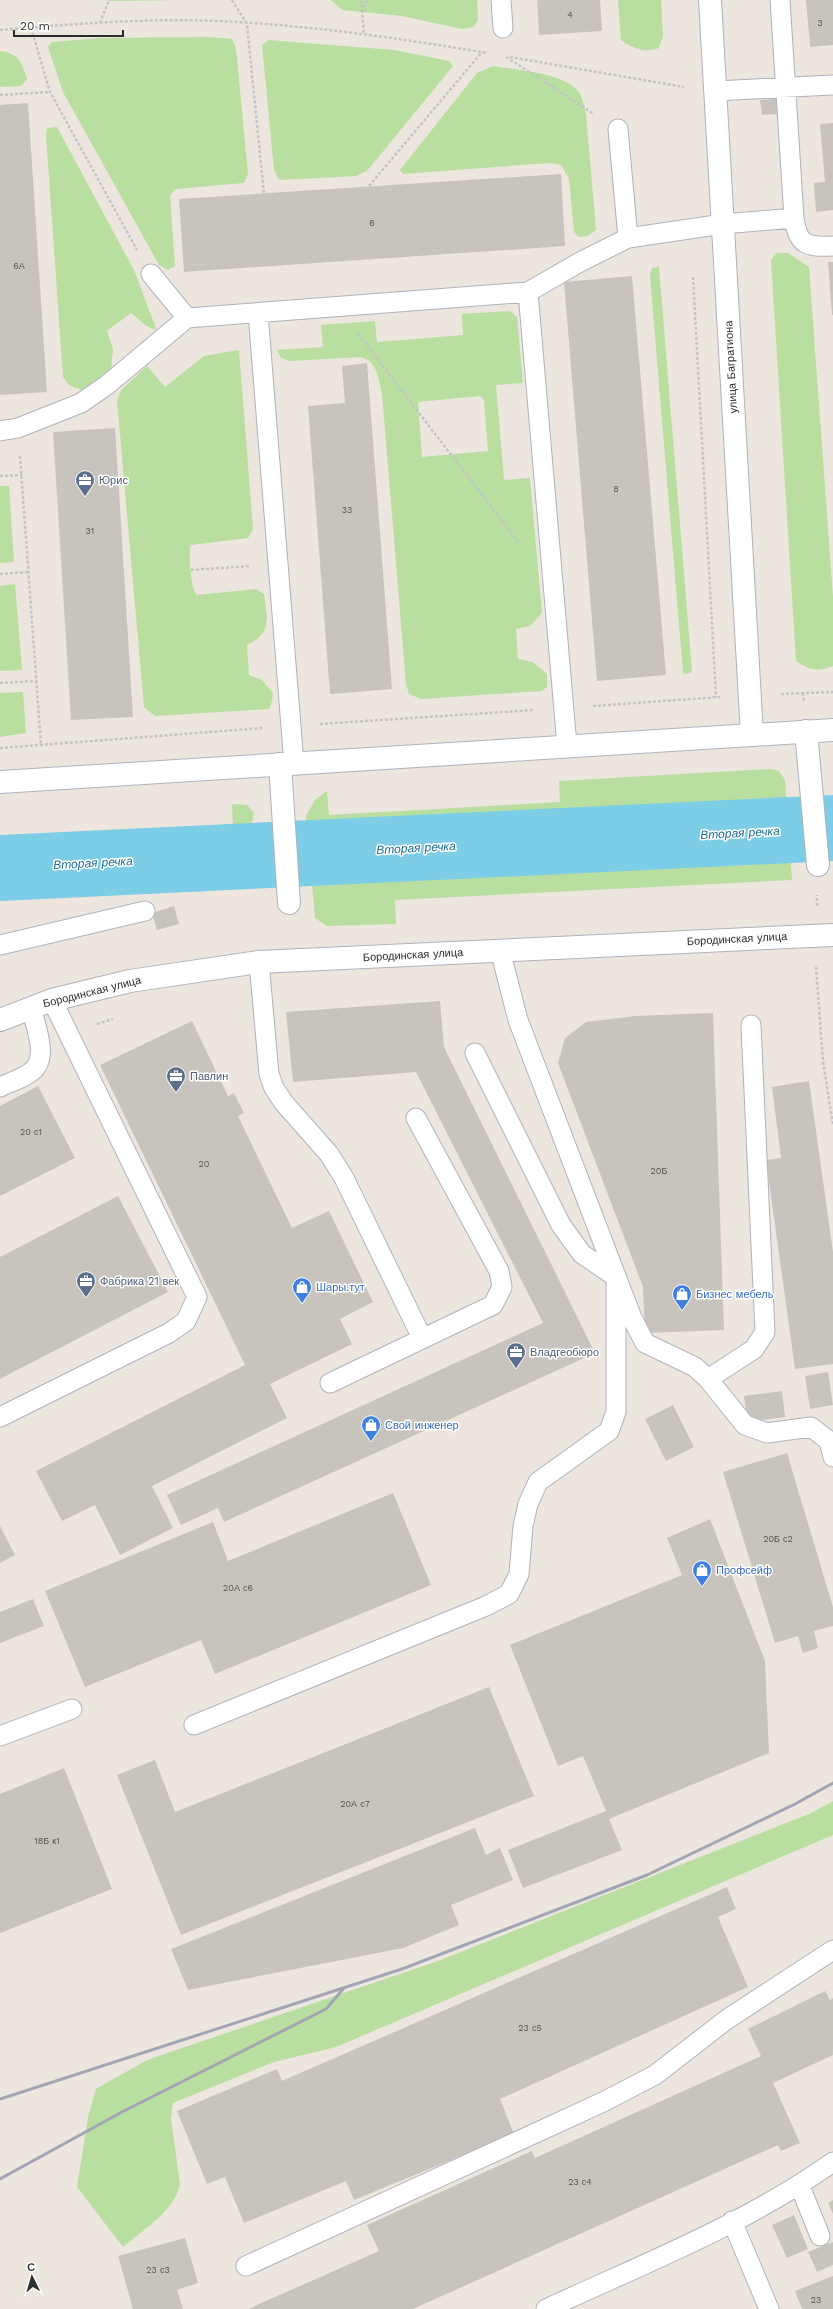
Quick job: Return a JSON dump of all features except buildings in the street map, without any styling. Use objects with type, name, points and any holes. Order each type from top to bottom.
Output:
[{"type":"main road","name":"улица Багратиона","points":[[710,0],[752,734]]},
{"type":"main road","points":[[0,782],[833,730]]},
{"type":"main road","points":[[806,731],[818,865]]},
{"type":"main road","points":[[287,764],[289,903]]},
{"type":"main road","name":"Бородинская улица","points":[[0,1020],[30,1007],[52,1000],[130,981],[259,962],[824,935]]},
{"type":"lane","points":[[501,0],[503,28]]},
{"type":"lane","points":[[780,0],[796,233],[802,241],[812,247],[833,246]]},
{"type":"lane","points":[[715,92],[833,85]]},
{"type":"lane","points":[[618,129],[628,238]]},
{"type":"lane","points":[[9,429],[81,403],[107,385],[187,318],[528,292],[580,262],[628,238],[723,224],[794,218]]},
{"type":"lane","points":[[151,274],[187,318]]},
{"type":"lane","points":[[528,292],[567,746]]},
{"type":"lane","points":[[258,313],[292,725],[287,764]]},
{"type":"lane","points":[[0,945],[145,911]]},
{"type":"lane","points":[[500,950],[518,1020],[632,1318],[645,1343],[695,1368],[708,1378],[745,1425],[767,1432],[811,1427],[829,1441],[833,1457]]},
{"type":"lane","points":[[259,962],[269,1074],[274,1088],[329,1154],[344,1178],[422,1338]]},
{"type":"lane","points":[[0,1417],[169,1333],[186,1321],[197,1297],[52,1000]]},
{"type":"lane","points":[[0,1087],[32,1072],[40,1061],[40,1046],[30,1007]]},
{"type":"lane","points":[[708,1378],[754,1349],[765,1332],[751,1025]]},
{"type":"lane","points":[[475,1053],[561,1225],[582,1254],[616,1277]]},
{"type":"lane","points":[[330,1383],[493,1305],[502,1287],[499,1271],[416,1118]]},
{"type":"lane","points":[[194,1725],[486,1606],[508,1594],[519,1574],[523,1526],[528,1504],[538,1482],[609,1431],[616,1412],[616,1277]]},
{"type":"lane","points":[[0,1736],[72,1709]]},
{"type":"lane","points":[[246,2266],[603,2102],[656,2075],[726,2020],[833,1950]]},
{"type":"lane","points":[[546,2309],[732,2222],[800,2186],[833,2162]]},
{"type":"lane","points":[[800,2186],[820,2236]]},
{"type":"lane","points":[[732,2222],[769,2309]]},
{"type":"path","points":[[100,23],[109,0]]},
{"type":"path","points":[[232,0],[247,24],[264,194]]},
{"type":"path","points":[[361,0],[364,34]]},
{"type":"path","points":[[362,8],[368,0]]},
{"type":"path","points":[[0,30],[100,23],[217,21],[387,36],[490,54]]},
{"type":"path","points":[[31,28],[50,92],[151,274]]},
{"type":"path","points":[[369,186],[482,52]]},
{"type":"path","points":[[618,129],[505,56],[715,92]]},
{"type":"path","points":[[682,79],[683,95]]},
{"type":"path","points":[[0,95],[50,92]]},
{"type":"path","points":[[690,229],[716,698]]},
{"type":"path","points":[[336,307],[524,550]]},
{"type":"path","points":[[9,429],[22,475],[41,745]]},
{"type":"path","points":[[0,476],[22,475]]},
{"type":"path","points":[[191,570],[278,564]]},
{"type":"path","points":[[0,574],[29,572]]},
{"type":"path","points":[[0,683],[36,681]]},
{"type":"path","points":[[0,748],[292,725],[833,692]]},
{"type":"path","points":[[818,865],[824,935]]},
{"type":"path","points":[[821,963],[815,964],[823,1061],[833,1125]]},
{"type":"path","points":[[68,1034],[121,1016]]},
{"type":"green space","points":[[104,0],[179,0],[113,1]]},
{"type":"green space","points":[[331,0],[477,0],[478,21],[473,27],[462,29],[402,16],[342,10]]},
{"type":"green space","points":[[618,0],[661,0],[663,36],[659,48],[649,50],[639,49],[630,46],[621,40]]},
{"type":"green space","points":[[207,37],[232,39],[236,48],[248,174],[244,183],[176,189],[170,195],[175,266],[168,270],[159,265],[63,92],[48,47],[52,42],[100,38]]},
{"type":"green space","points":[[269,40],[394,50],[449,61],[453,66],[367,171],[356,176],[279,180],[274,170],[262,45]]},
{"type":"green space","points":[[0,51],[12,54],[19,60],[27,79],[21,86],[0,87]]},
{"type":"green space","points":[[493,66],[548,75],[568,83],[576,89],[580,95],[586,114],[596,230],[587,236],[579,237],[574,232],[569,178],[561,165],[549,163],[403,174],[400,170],[477,73]]},
{"type":"green space","points":[[57,127],[134,270],[157,331],[145,325],[131,313],[107,331],[113,349],[111,369],[81,390],[69,385],[63,377],[46,135],[47,128]]},
{"type":"green space","points":[[777,253],[788,253],[809,267],[833,597],[833,666],[823,669],[809,668],[796,661],[771,260]]},
{"type":"green space","points":[[659,267],[692,672],[686,674],[683,673],[650,276],[652,268]]},
{"type":"green space","points":[[510,311],[517,317],[523,383],[496,385],[504,480],[530,478],[542,613],[530,626],[516,629],[518,659],[533,662],[547,674],[547,687],[542,691],[421,699],[409,694],[406,684],[382,393],[376,370],[370,362],[360,357],[290,361],[281,358],[277,350],[323,347],[321,325],[375,321],[377,342],[463,335],[462,314]],"holes":[[[480,396],[484,400],[488,451],[422,457],[418,402]]]},
{"type":"green space","points":[[239,350],[253,529],[248,538],[191,545],[191,571],[193,586],[197,595],[256,589],[264,594],[267,618],[265,630],[255,640],[247,645],[249,675],[262,680],[273,693],[272,701],[269,709],[155,716],[144,707],[117,400],[121,390],[147,366],[165,387],[204,356]]},
{"type":"green space","points":[[0,486],[9,486],[14,562],[0,563]]},
{"type":"green space","points":[[15,584],[22,670],[0,671],[0,586]]},
{"type":"green space","points":[[23,692],[26,733],[0,737],[0,693]]},
{"type":"green space","points":[[770,769],[779,771],[785,780],[792,880],[395,900],[396,924],[327,926],[315,918],[306,816],[315,800],[327,791],[329,815],[560,802],[559,781]]},
{"type":"green space","points":[[232,804],[247,805],[254,813],[243,863],[0,901],[0,841],[233,827]]},
{"type":"green space","points":[[833,1801],[833,1835],[336,2047],[274,2062],[173,2103],[171,2119],[180,2184],[177,2194],[172,2203],[149,2227],[123,2247],[77,2187],[88,2117],[96,2089],[147,2060],[438,1961],[809,1814]]},
{"type":"waterway","name":"Вторая речка","points":[[0,868],[833,828]]},
{"type":"railway","points":[[0,2099],[402,1969],[647,1875],[795,1804],[833,1783]]},
{"type":"railway","points":[[0,2179],[122,2112],[326,2009],[344,1988]]},
{"type":"place","name":"Юрис","points":[[85,497]]},
{"type":"place","name":"Павлин","points":[[176,1093]]},
{"type":"place","name":"Фабрика 21 век","points":[[86,1298]]},
{"type":"place","name":"Шары.тут","points":[[302,1304]]},
{"type":"place","name":"Бизнес мебель","points":[[682,1311]]},
{"type":"place","name":"Владгеобюро","points":[[516,1369]]},
{"type":"place","name":"Свой инженер","points":[[371,1442]]},
{"type":"place","name":"Профсейф","points":[[702,1587]]}]
